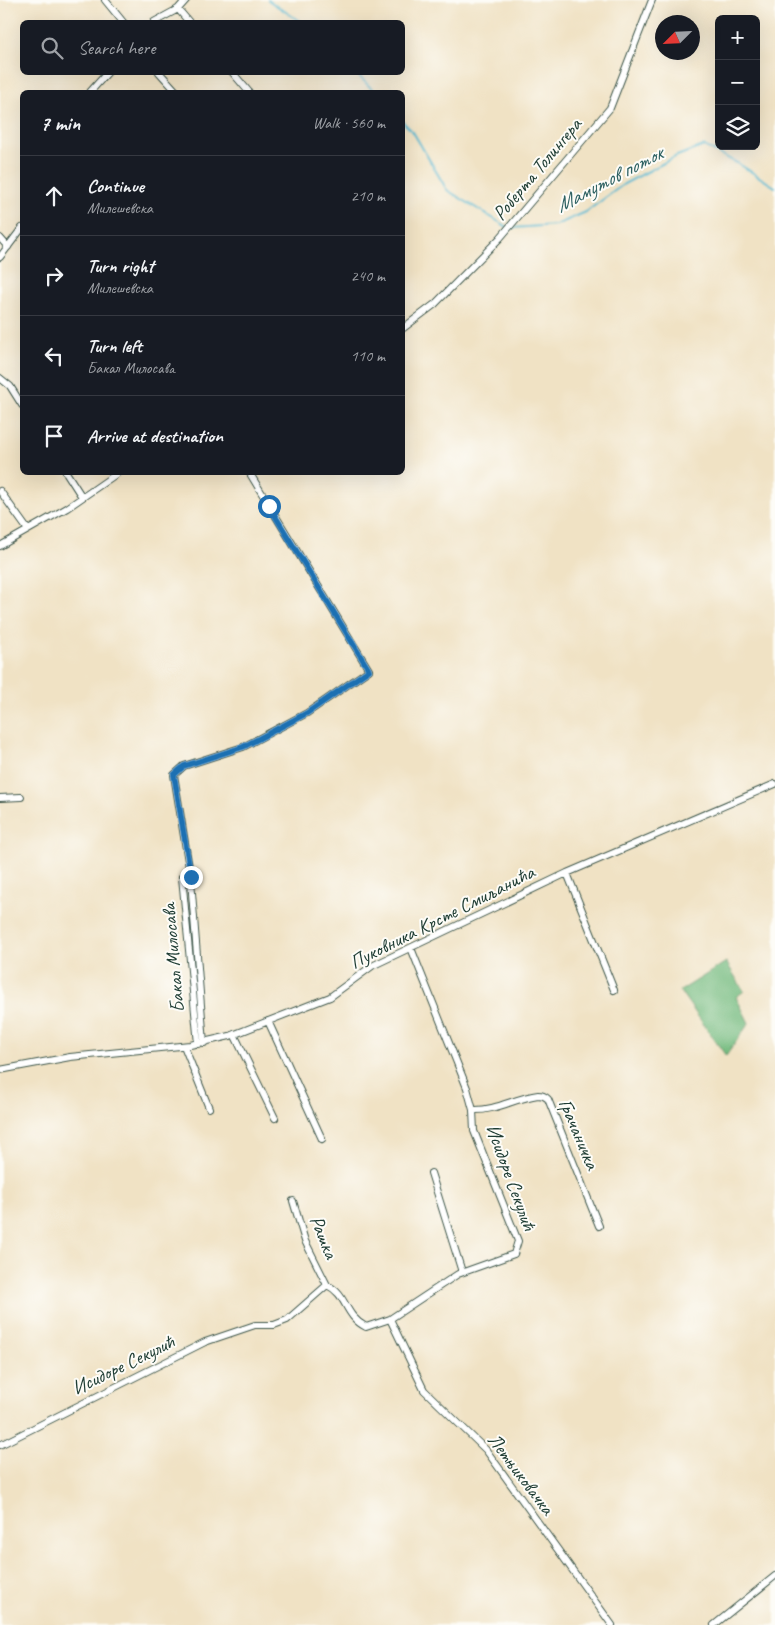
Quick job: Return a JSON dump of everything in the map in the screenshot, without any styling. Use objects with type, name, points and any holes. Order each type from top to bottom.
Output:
[{"type":"street","points":[[105,0],[121,20]]},
{"type":"street","points":[[158,20],[178,9],[186,0]]},
{"type":"street","name":"Роберта Толингера","points":[[405,327],[435,304],[500,238],[610,108],[652,0]]},
{"type":"street","points":[[178,9],[187,20]]},
{"type":"street","points":[[92,90],[105,75]]},
{"type":"street","points":[[162,75],[175,90]]},
{"type":"street","points":[[235,75],[247,90]]},
{"type":"street","points":[[0,257],[20,231]]},
{"type":"street","points":[[0,238],[8,247]]},
{"type":"street","points":[[0,378],[10,386],[20,402]]},
{"type":"street","points":[[68,475],[82,497]]},
{"type":"street","points":[[0,546],[82,497],[115,475]]},
{"type":"street","name":"Бакал Милосава","points":[[201,1044],[182,877],[191,877],[174,775],[184,766],[243,747],[307,713],[369,670],[251,475]]},
{"type":"street","points":[[0,491],[28,530]]},
{"type":"street","name":"Пуковника Крсте Смиљанића","points":[[0,1070],[70,1057],[201,1044],[234,1034],[330,997],[372,966],[567,872],[775,784]]},
{"type":"street","points":[[0,798],[21,797]]},
{"type":"street","points":[[567,872],[614,990]]},
{"type":"street","name":"Исидоре Секулић","points":[[0,1446],[205,1342],[254,1326],[274,1325],[287,1320],[327,1285],[337,1290],[354,1320],[366,1327],[390,1318],[462,1272],[514,1254],[518,1241],[474,1132],[473,1110],[467,1088],[410,948]]},
{"type":"street","points":[[268,1021],[322,1139]]},
{"type":"street","points":[[234,1034],[275,1118]]},
{"type":"street","points":[[184,1046],[209,1108]]},
{"type":"street","name":"Грачаничка","points":[[473,1110],[498,1107],[537,1095],[548,1099],[599,1226]]},
{"type":"street","points":[[431,1173],[462,1272]]},
{"type":"street","name":"Рашка","points":[[293,1201],[305,1241],[327,1285]]},
{"type":"street","name":"Летњиковачка","points":[[390,1318],[424,1390],[486,1450],[612,1625]]},
{"type":"street","points":[[714,1625],[775,1576]]},
{"type":"green space","points":[[726,962],[744,991],[736,997],[749,1023],[726,1056],[680,991]]},
{"type":"waterway","name":"Мамутов поток","points":[[268,0],[298,20]]},
{"type":"waterway","name":"Мамутов поток","points":[[358,75],[373,90]]},
{"type":"waterway","name":"Мамутов поток","points":[[405,124],[413,132],[447,190],[507,227]]},
{"type":"waterway","name":"Мамутов поток","points":[[512,228],[556,225],[586,212],[624,184],[677,156],[704,146],[739,164],[775,187]]},
{"type":"route","points":[[191,877],[174,775],[179,769],[243,747],[307,713],[369,670],[269,506]]}]
